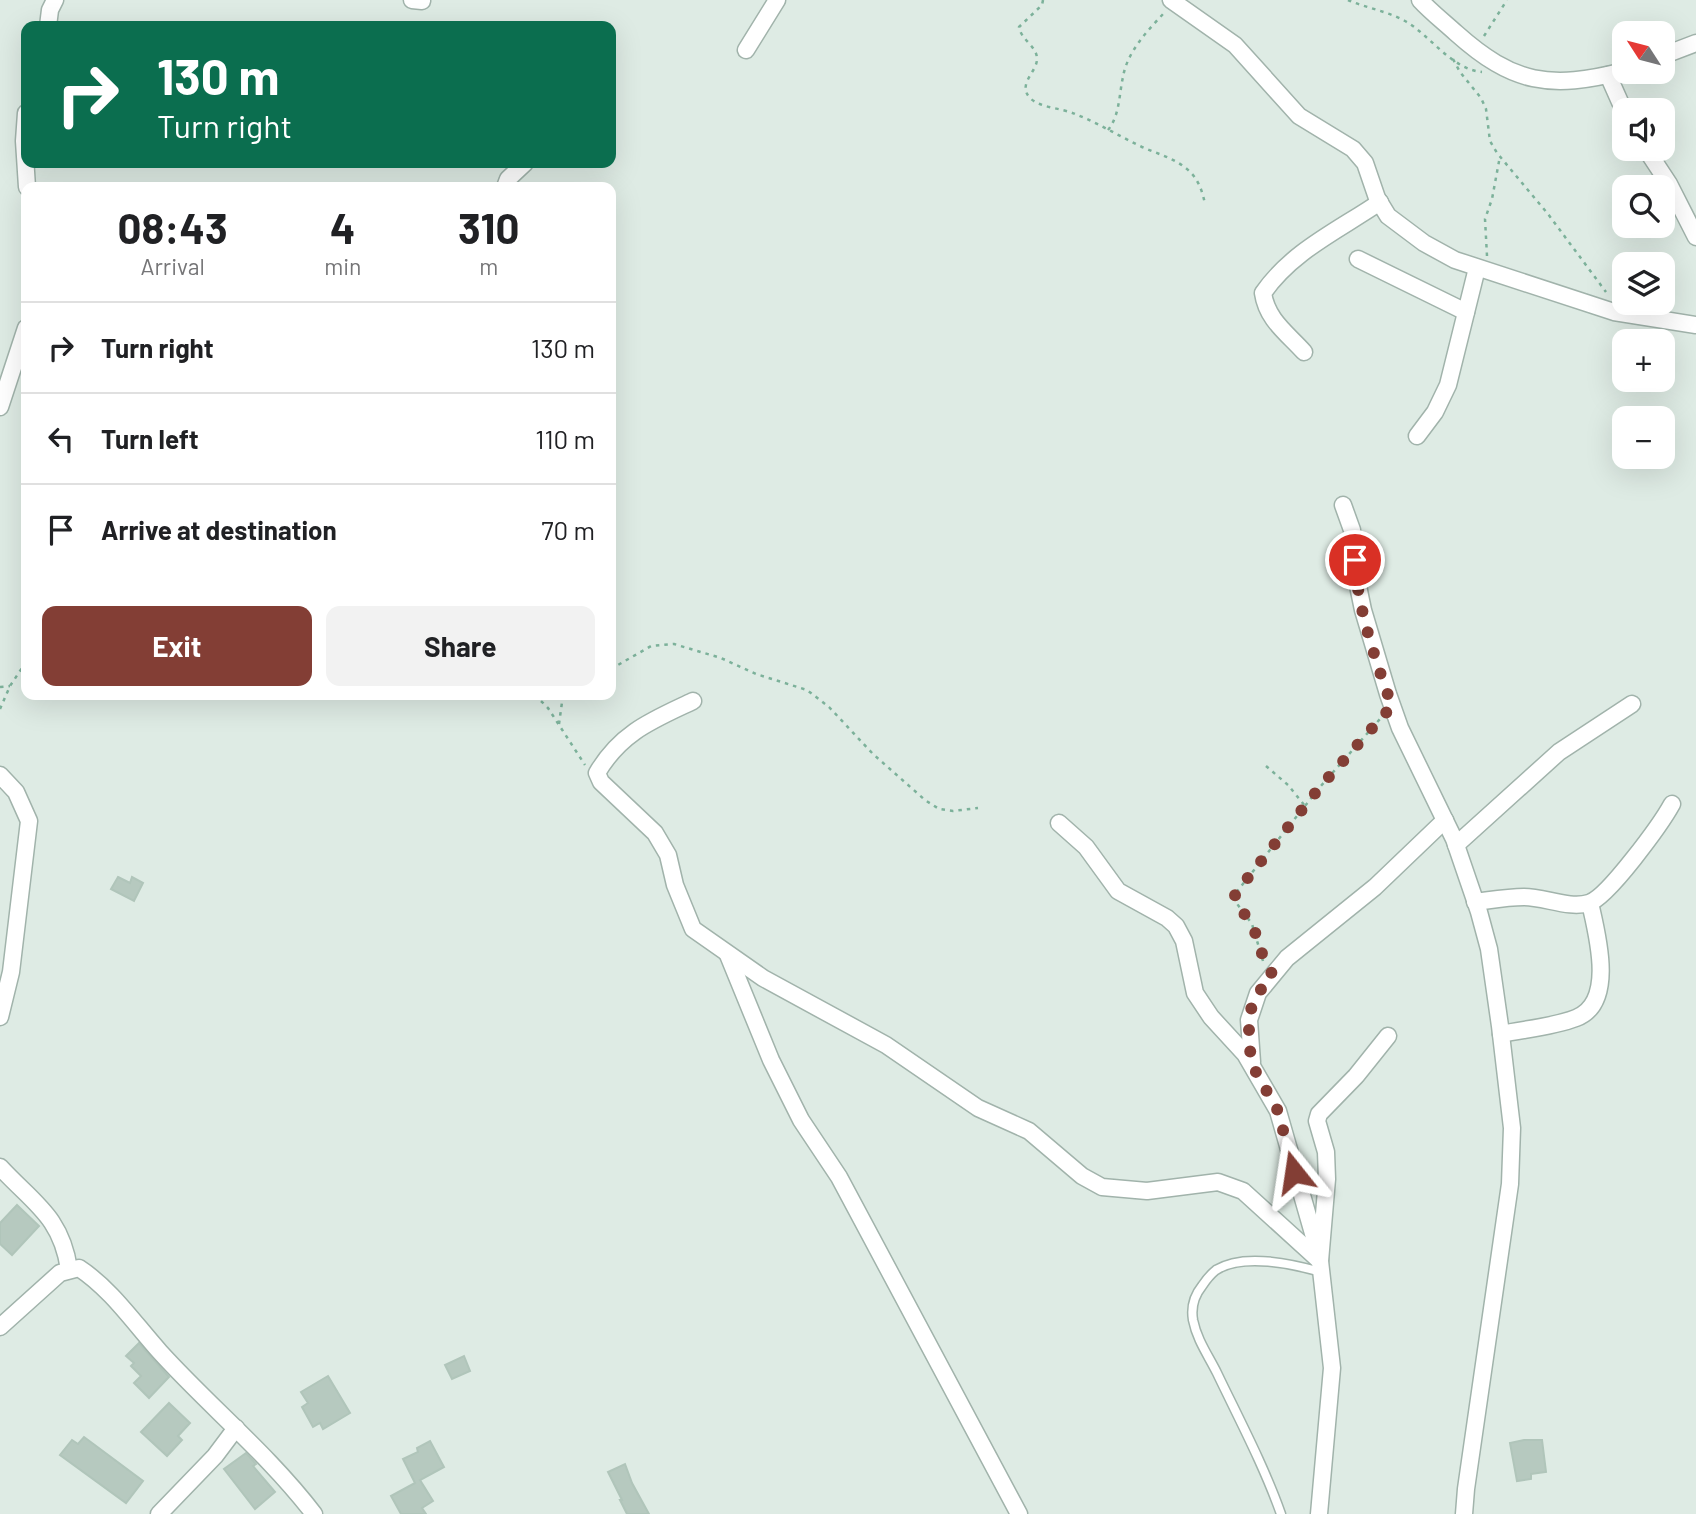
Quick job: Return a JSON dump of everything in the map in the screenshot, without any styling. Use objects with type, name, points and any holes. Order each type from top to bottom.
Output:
[{"type":"street","points":[[49,21],[55,0]]},
{"type":"street","points":[[412,0],[422,1]]},
{"type":"street","points":[[746,50],[777,0]]},
{"type":"street","points":[[1420,0],[1474,50],[1506,70],[1529,79],[1575,81],[1612,74]]},
{"type":"street","points":[[1173,1],[1235,45],[1299,116],[1353,149],[1365,163],[1388,216],[1424,243],[1455,260],[1482,270],[1612,311]]},
{"type":"street","points":[[1675,51],[1696,43]]},
{"type":"street","points":[[1654,161],[1696,237]]},
{"type":"street","points":[[508,182],[521,168]]},
{"type":"street","points":[[1304,352],[1276,325],[1265,305],[1263,293],[1298,256],[1380,202]]},
{"type":"street","points":[[1358,260],[1466,312]]},
{"type":"street","points":[[1417,436],[1435,412],[1448,385],[1466,312],[1482,270]]},
{"type":"street","points":[[1633,315],[1696,325]]},
{"type":"street","points":[[0,407],[21,343]]},
{"type":"street","points":[[1343,505],[1352,530],[1356,576],[1363,610],[1392,706],[1456,845],[1489,948],[1501,1034],[1512,1128],[1510,1184],[1464,1514]]},
{"type":"street","points":[[694,701],[639,727],[619,743],[597,773],[655,833],[668,855],[675,885],[693,929],[809,1005],[886,1045],[978,1108],[1029,1131],[1082,1176],[1102,1187],[1147,1191],[1218,1182],[1230,1186],[1243,1191],[1321,1266]]},
{"type":"street","points":[[1456,845],[1559,752],[1632,705]]},
{"type":"street","points":[[0,775],[16,792],[29,821],[11,972],[0,1017]]},
{"type":"street","points":[[1475,902],[1524,897],[1578,905],[1590,903],[1600,897],[1633,859],[1660,825],[1672,804]]},
{"type":"street","points":[[1252,1065],[1249,1020],[1258,993],[1287,958],[1375,887],[1445,820]]},
{"type":"street","points":[[1059,823],[1086,847],[1118,891],[1167,918],[1176,926],[1184,941],[1195,993],[1211,1017],[1245,1054],[1278,1111],[1321,1266],[1332,1368],[1319,1514]]},
{"type":"street","points":[[1501,1034],[1578,1018],[1593,1005],[1602,971],[1590,903]]},
{"type":"street","points":[[728,954],[771,1060],[801,1120],[839,1177],[1019,1514]]},
{"type":"street","points":[[1321,1266],[1327,1179],[1326,1152],[1317,1121],[1319,1114],[1356,1076],[1388,1036]]},
{"type":"street","points":[[0,1167],[52,1221],[62,1238],[69,1269]]},
{"type":"street","points":[[0,1327],[60,1273],[79,1268],[98,1281],[161,1353],[294,1488],[314,1514]]},
{"type":"street","points":[[159,1514],[215,1456],[236,1428]]},
{"type":"lane","points":[[1281,1514],[1271,1485],[1199,1342],[1192,1302],[1214,1272],[1223,1267],[1263,1262],[1321,1266]]},
{"type":"path","points":[[1043,0],[1042,5],[1019,27],[1019,32],[1037,57],[1026,82],[1029,97],[1041,104],[1074,114],[1183,166],[1194,177],[1205,204]]},
{"type":"path","points":[[1348,0],[1408,22],[1464,68],[1478,72],[1506,70]]},
{"type":"path","points":[[1358,5],[1361,0]]},
{"type":"path","points":[[1474,50],[1507,0]]},
{"type":"path","points":[[1108,130],[1116,114],[1127,63],[1150,28],[1173,1]]},
{"type":"path","points":[[1453,59],[1486,109],[1490,141],[1597,278],[1612,306]]},
{"type":"path","points":[[1482,270],[1485,219],[1492,199],[1500,156]]},
{"type":"path","points":[[616,665],[651,646],[674,645],[721,658],[787,686],[807,690],[829,707],[873,754],[925,800],[939,809],[953,811],[978,808]]},
{"type":"path","points":[[0,709],[21,670]]},
{"type":"path","points":[[0,687],[10,687]]},
{"type":"path","points":[[540,700],[559,724],[579,757],[598,777]]},
{"type":"path","points":[[559,724],[562,700]]},
{"type":"path","points":[[1273,975],[1264,962],[1252,924],[1235,901],[1235,894],[1305,806],[1392,706]]},
{"type":"path","points":[[1266,766],[1288,785],[1305,806]]},
{"type":"building","points":[[118,877],[130,883],[132,877],[143,883],[134,901],[111,889]]},
{"type":"building","points":[[17,1205],[39,1226],[12,1255],[0,1244],[0,1223]]},
{"type":"building","points":[[139,1343],[169,1377],[149,1398],[134,1383],[141,1376],[131,1366],[134,1363],[126,1356]]},
{"type":"building","points":[[464,1356],[470,1371],[452,1379],[445,1365]]},
{"type":"building","points":[[328,1376],[350,1413],[323,1429],[320,1423],[313,1427],[302,1407],[308,1403],[301,1392]]},
{"type":"building","points":[[169,1403],[190,1423],[178,1436],[182,1440],[167,1456],[141,1432]]},
{"type":"building","points":[[84,1437],[143,1481],[126,1503],[60,1455],[72,1440],[78,1444]]},
{"type":"building","points":[[1542,1440],[1546,1472],[1531,1474],[1531,1479],[1517,1481],[1510,1443]]},
{"type":"building","points":[[430,1441],[444,1467],[420,1480],[433,1501],[422,1508],[426,1514],[401,1514],[391,1496],[415,1483],[403,1459],[418,1452],[417,1448]]},
{"type":"building","points":[[246,1453],[256,1464],[253,1466],[275,1492],[255,1509],[224,1469]]},
{"type":"building","points":[[625,1464],[649,1514],[627,1514],[620,1500],[608,1472]]},
{"type":"route","points":[[1294,1172],[1278,1111],[1252,1065],[1249,1042],[1252,1005],[1273,975],[1264,962],[1252,924],[1235,901],[1235,894],[1320,787],[1392,706],[1363,610],[1355,560]]}]
